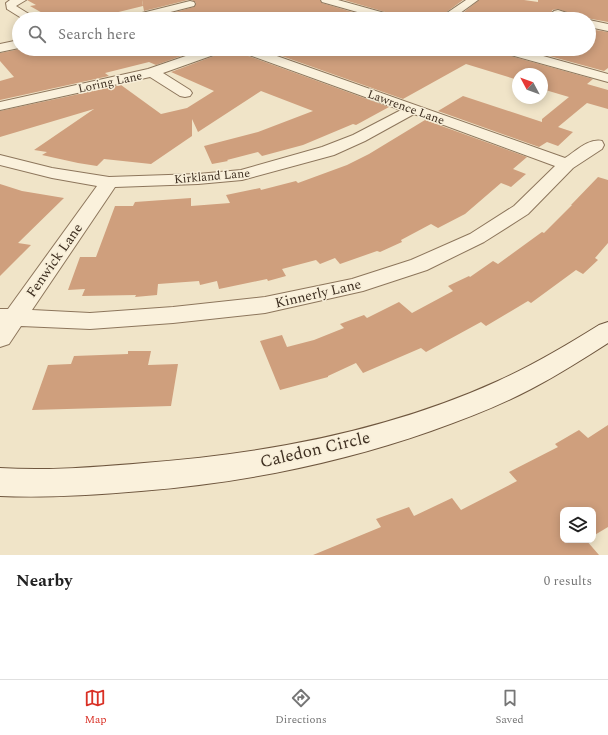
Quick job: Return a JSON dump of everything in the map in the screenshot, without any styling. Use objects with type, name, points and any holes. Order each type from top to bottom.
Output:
[{"type":"street","points":[[19,12],[11,7],[12,3],[21,0]]},
{"type":"street","points":[[455,12],[473,0]]},
{"type":"street","points":[[335,1],[372,12]]},
{"type":"street","points":[[159,12],[190,4]]},
{"type":"street","points":[[596,25],[608,28]]},
{"type":"street","points":[[0,48],[12,45]]},
{"type":"street","name":"Loring Lane","points":[[0,106],[152,72],[198,56]]},
{"type":"street","name":"Lawrence Lane","points":[[264,56],[567,164]]},
{"type":"street","points":[[529,56],[608,78]]},
{"type":"street","points":[[152,72],[185,93]]},
{"type":"street","name":"Kirkland Lane","points":[[0,160],[52,173],[109,182],[198,179],[242,175],[328,151],[359,138],[413,109]]},
{"type":"street","name":"Kinnerly Lane","points":[[7,317],[90,320],[173,315],[265,305],[355,286],[419,265],[477,238],[521,210],[567,164],[596,145]]},
{"type":"street","name":"Fenwick Lane","points":[[0,338],[7,317],[109,182]]},
{"type":"street","name":"Caledon Circle","points":[[0,482],[86,481],[164,476],[233,467],[302,454],[369,438],[433,419],[492,396],[539,372],[608,331]]},
{"type":"building","points":[[27,0],[142,0],[143,6],[119,12],[41,12],[30,6],[36,5]]},
{"type":"building","points":[[142,0],[188,0],[144,11]]},
{"type":"building","points":[[192,0],[320,0],[322,3],[352,12],[175,12],[194,7],[196,3]]},
{"type":"building","points":[[344,0],[463,0],[447,12],[385,12]]},
{"type":"building","points":[[479,0],[524,0],[538,2],[538,0],[608,0],[608,22],[596,20],[596,12],[567,12],[558,9],[552,10],[552,12],[464,12]]},
{"type":"building","points":[[596,30],[608,32],[608,68],[604,71],[549,56],[596,56]]},
{"type":"building","points":[[12,51],[12,56],[181,56],[156,65],[149,62],[105,73],[109,76],[0,100],[0,81],[14,77],[0,61],[0,53]]},
{"type":"building","points":[[214,56],[248,56],[389,107],[356,125],[353,124],[303,145],[262,156],[258,152],[212,164],[204,146],[258,132],[313,111],[261,91],[198,132],[192,119],[192,136],[151,164],[104,159],[97,166],[42,155],[47,152],[34,150],[94,109],[0,137],[0,111],[121,85],[161,114],[187,108],[214,91],[171,72]]},
{"type":"building","points":[[282,56],[511,56],[593,79],[587,84],[608,90],[608,109],[587,103],[558,127],[573,132],[558,146],[547,142],[539,147],[438,111],[463,96],[542,122],[542,119],[569,97],[548,91],[548,68],[512,68],[512,78],[466,64],[403,99]]},
{"type":"building","points":[[425,120],[527,157],[513,169],[526,174],[511,187],[501,183],[465,214],[438,228],[431,224],[401,240],[402,242],[380,252],[377,251],[340,264],[335,258],[320,264],[316,260],[282,269],[286,276],[268,281],[267,279],[219,289],[217,281],[200,285],[199,281],[158,284],[157,295],[135,297],[136,295],[82,296],[85,289],[68,290],[80,257],[96,257],[115,206],[133,206],[135,202],[191,198],[191,206],[230,203],[226,195],[260,188],[261,190],[296,181],[298,183],[347,165],[369,154]]},
{"type":"building","points":[[598,177],[608,180],[608,243],[595,258],[598,260],[583,274],[576,270],[531,303],[528,301],[486,326],[481,322],[426,352],[421,348],[363,373],[356,363],[328,377],[280,390],[260,341],[282,335],[287,347],[314,340],[344,328],[340,324],[364,315],[367,318],[399,302],[412,313],[453,291],[448,286],[469,276],[470,277],[493,261],[498,264],[542,232],[544,233]]},
{"type":"building","points":[[0,184],[22,191],[64,198],[18,243],[31,245],[0,276]]},
{"type":"building","points":[[128,351],[151,351],[148,365],[178,364],[171,406],[32,410],[48,365],[71,364],[74,356],[128,354]]},
{"type":"building","points":[[608,425],[608,527],[596,534],[596,507],[560,507],[560,543],[589,543],[599,555],[313,555],[381,527],[376,519],[409,507],[414,516],[452,498],[461,510],[517,481],[509,472],[558,447],[555,444],[579,430],[588,438]]}]
